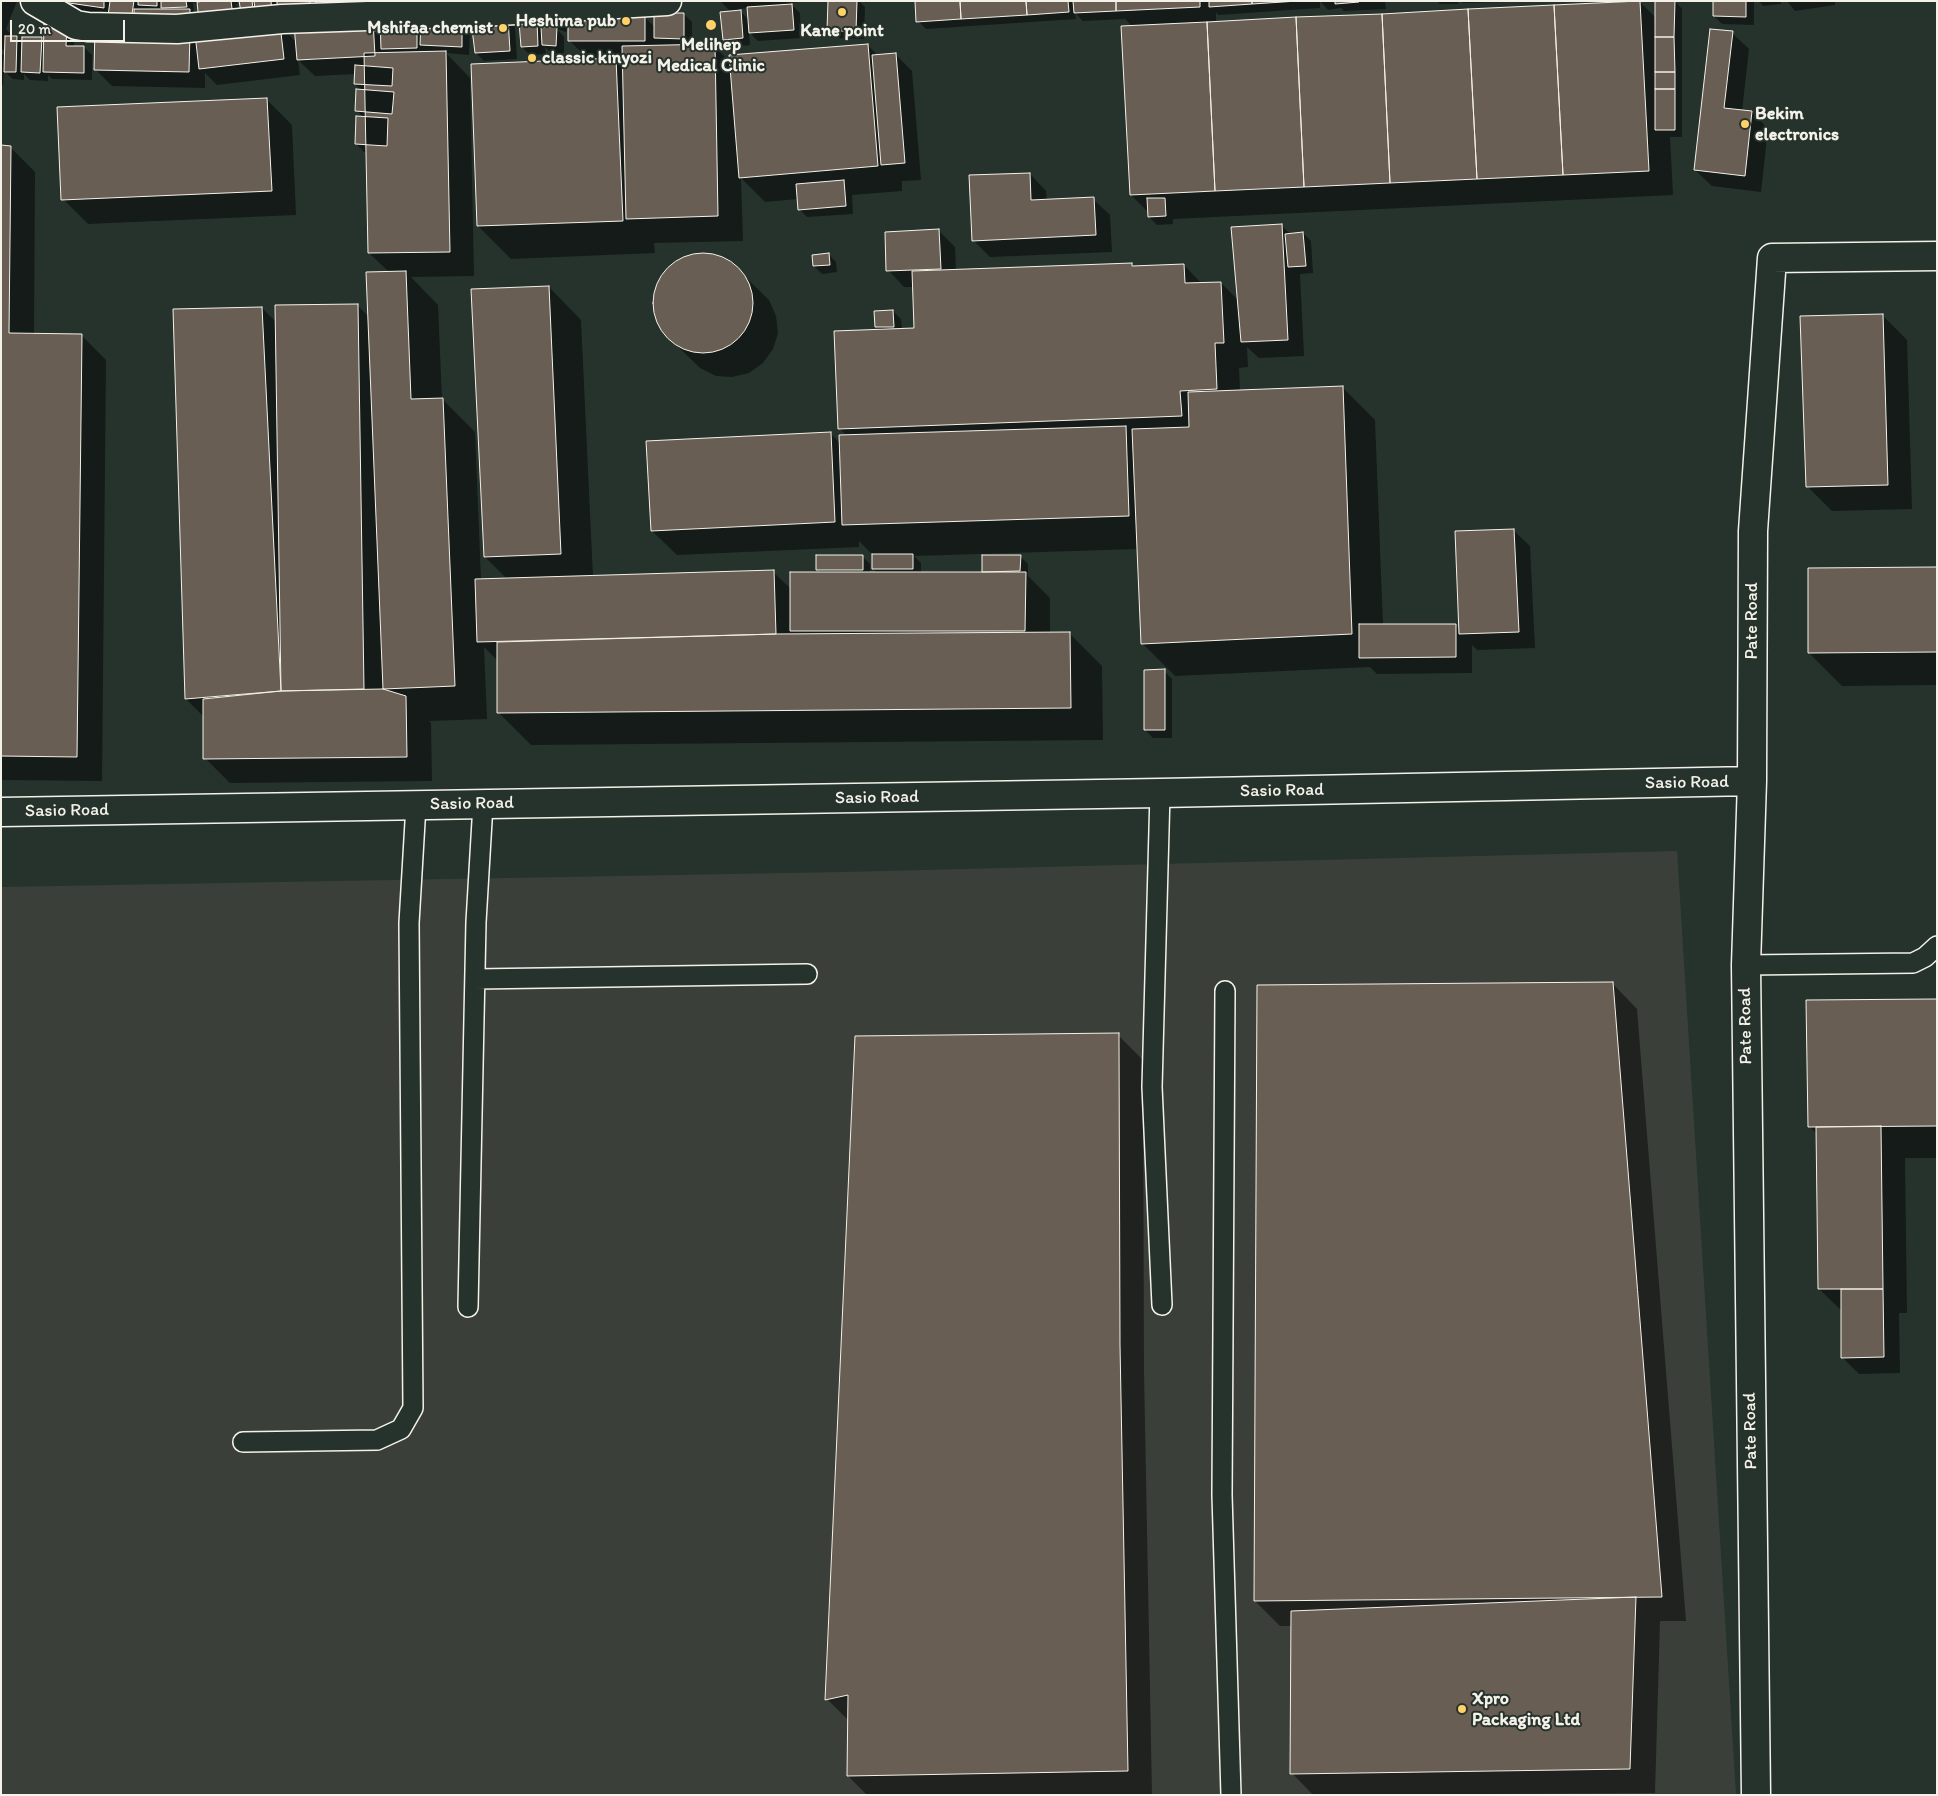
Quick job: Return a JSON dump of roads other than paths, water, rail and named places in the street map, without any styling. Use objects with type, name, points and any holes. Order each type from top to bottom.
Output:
[{"type":"street","points":[[35,1],[76,25],[88,27],[177,29],[282,19],[482,12],[667,1]]},
{"type":"street","name":"Pate Road","points":[[1756,1795],[1746,965],[1752,781],[1753,531],[1772,258],[1937,256]]},
{"type":"street","name":"Sasio Road","points":[[1,812],[1160,793],[1752,781]]},
{"type":"lane","points":[[1160,793],[1152,1087],[1162,1305]]},
{"type":"lane","points":[[468,1307],[476,922],[483,804]]},
{"type":"lane","points":[[243,1442],[377,1440],[401,1429],[413,1408],[409,923],[416,806]]},
{"type":"lane","points":[[1746,965],[1913,963],[1925,957],[1937,946]]},
{"type":"lane","points":[[476,979],[807,974]]},
{"type":"lane","points":[[1225,991],[1222,1495],[1231,1795]]},
{"type":"place","name":"Kane point","points":[[842,12]]},
{"type":"place","name":"Heshima pub","points":[[626,21]]},
{"type":"place","name":"Melihep Medical Clinic","points":[[711,25]]},
{"type":"place","name":"Mshifaa chemist","points":[[503,28]]},
{"type":"place","name":"classic kinyozi","points":[[532,58]]},
{"type":"place","name":"Bekim electronics","points":[[1745,124]]},
{"type":"place","name":"Xpro Packaging Ltd","points":[[1462,1709]]}]
